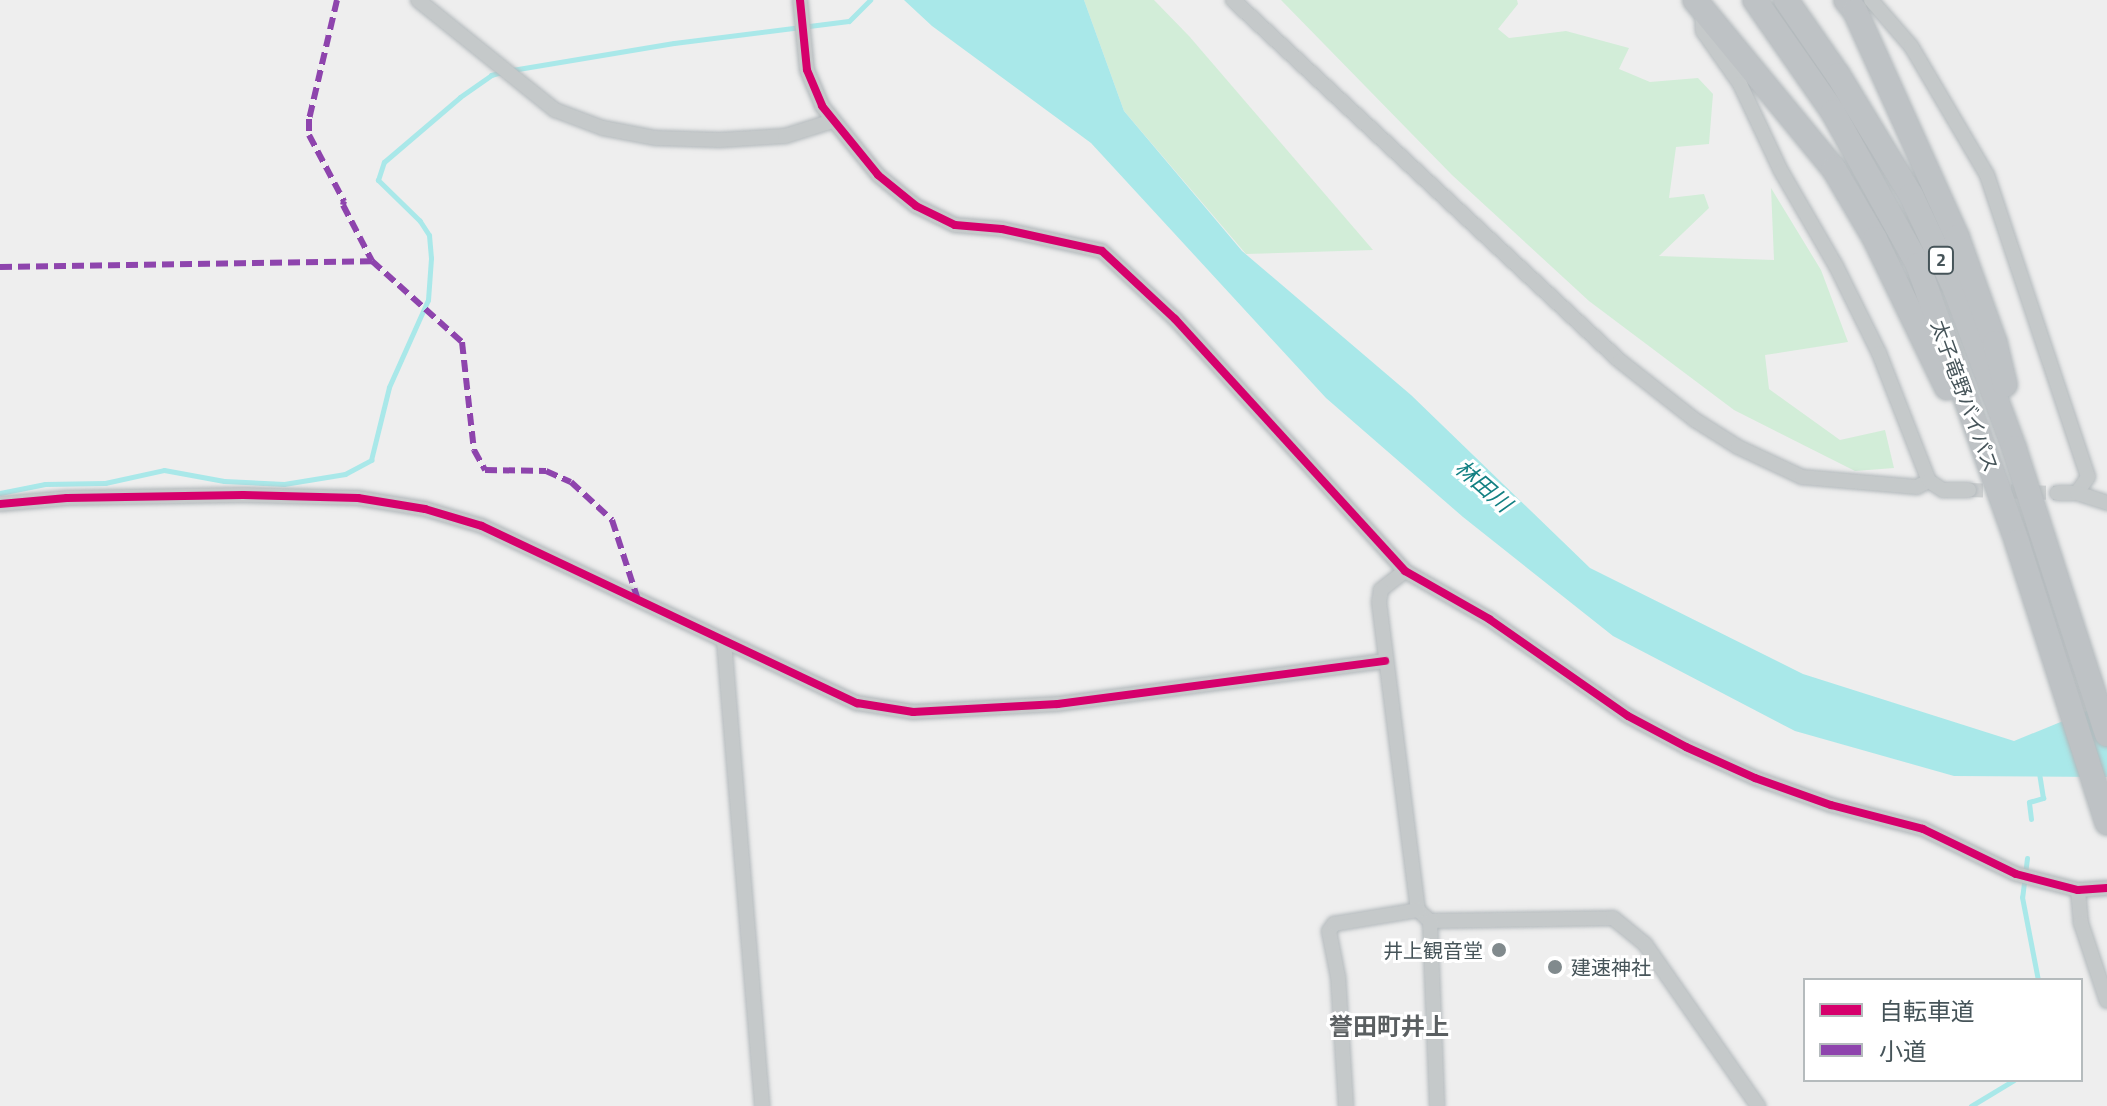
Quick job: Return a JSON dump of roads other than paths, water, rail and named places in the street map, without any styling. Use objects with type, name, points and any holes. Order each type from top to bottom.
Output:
[{"type":"highway","name":"太子竜野バイパス","points":[[1786,0],[1838,75],[1911,195],[1955,289],[2014,448],[2107,734]]},
{"type":"highway","points":[[1846,0],[1855,11],[1957,237],[1995,343],[2014,448]]},
{"type":"highway","name":"太子竜野バイパス","points":[[1756,2],[1833,112],[1918,265],[2017,542],[2107,823]]},
{"type":"highway","points":[[1695,3],[1834,169],[1875,239],[2017,542]]},
{"type":"street","points":[[418,0],[555,110],[603,128],[656,138],[720,140],[785,136],[833,121]]},
{"type":"street","points":[[800,0],[807,70],[833,121],[878,175],[916,206],[955,225],[1002,229],[1102,251],[1175,319],[1405,571],[1489,619],[1615,708],[1686,747],[1755,778],[1831,805],[1923,829],[2016,874],[2078,890],[2107,888]]},
{"type":"street","points":[[1233,0],[1620,361],[1695,420],[1738,447],[1802,477],[1917,487],[1929,481]]},
{"type":"street","points":[[1871,0],[1911,46],[1987,175],[2088,477],[2077,493]]},
{"type":"street","points":[[1695,3],[1703,31],[1740,84],[1781,171],[1836,266],[1879,353],[1929,481],[1943,490],[1969,490]]},
{"type":"street","points":[[2057,493],[2077,493],[2107,503]]},
{"type":"street","points":[[0,504],[56,498],[243,495],[358,498],[425,509],[482,526],[857,703],[913,712],[1058,704],[1385,661]]},
{"type":"street","points":[[1405,571],[1381,590],[1379,602],[1418,910],[1430,921],[1613,918],[1645,944],[1758,1106]]},
{"type":"street","points":[[724,641],[762,1106]]},
{"type":"street","points":[[2078,890],[2081,923],[2107,1001]]},
{"type":"street","points":[[1346,1106],[1338,977],[1329,931],[1334,924],[1418,910]]},
{"type":"street","points":[[1430,921],[1437,1106]]},
{"type":"water","name":"林田川","points":[[904,0],[1084,0],[1124,111],[1242,251],[1411,395],[1590,568],[1803,674],[2014,741],[2107,703],[2107,777],[1954,776],[1795,731],[1613,636],[1463,517],[1326,398],[1091,143],[932,26]]},
{"type":"waterway","points":[[512,70],[674,43],[849,21],[870,0]]},
{"type":"waterway","points":[[0,493],[45,484],[105,483],[164,470],[224,481],[284,484],[345,474],[371,460],[389,387],[428,300],[431,258],[429,235],[420,221],[378,180],[384,162],[460,97],[491,75],[502,72]]},
{"type":"waterway","points":[[2031,819],[2029,802],[2043,798],[2039,772]]},
{"type":"waterway","points":[[2027,858],[2022,897],[2038,978]]},
{"type":"waterway","points":[[1971,1106],[2011,1082]]},
{"type":"tunnel","points":[[1969,490],[2057,493]]},
{"type":"place","name":"井上観音堂","points":[[1499,950]]},
{"type":"place","name":"建速神社","points":[[1555,967]]},
{"type":"district","name":"誉田町井上","points":[[1389,1027]]}]
